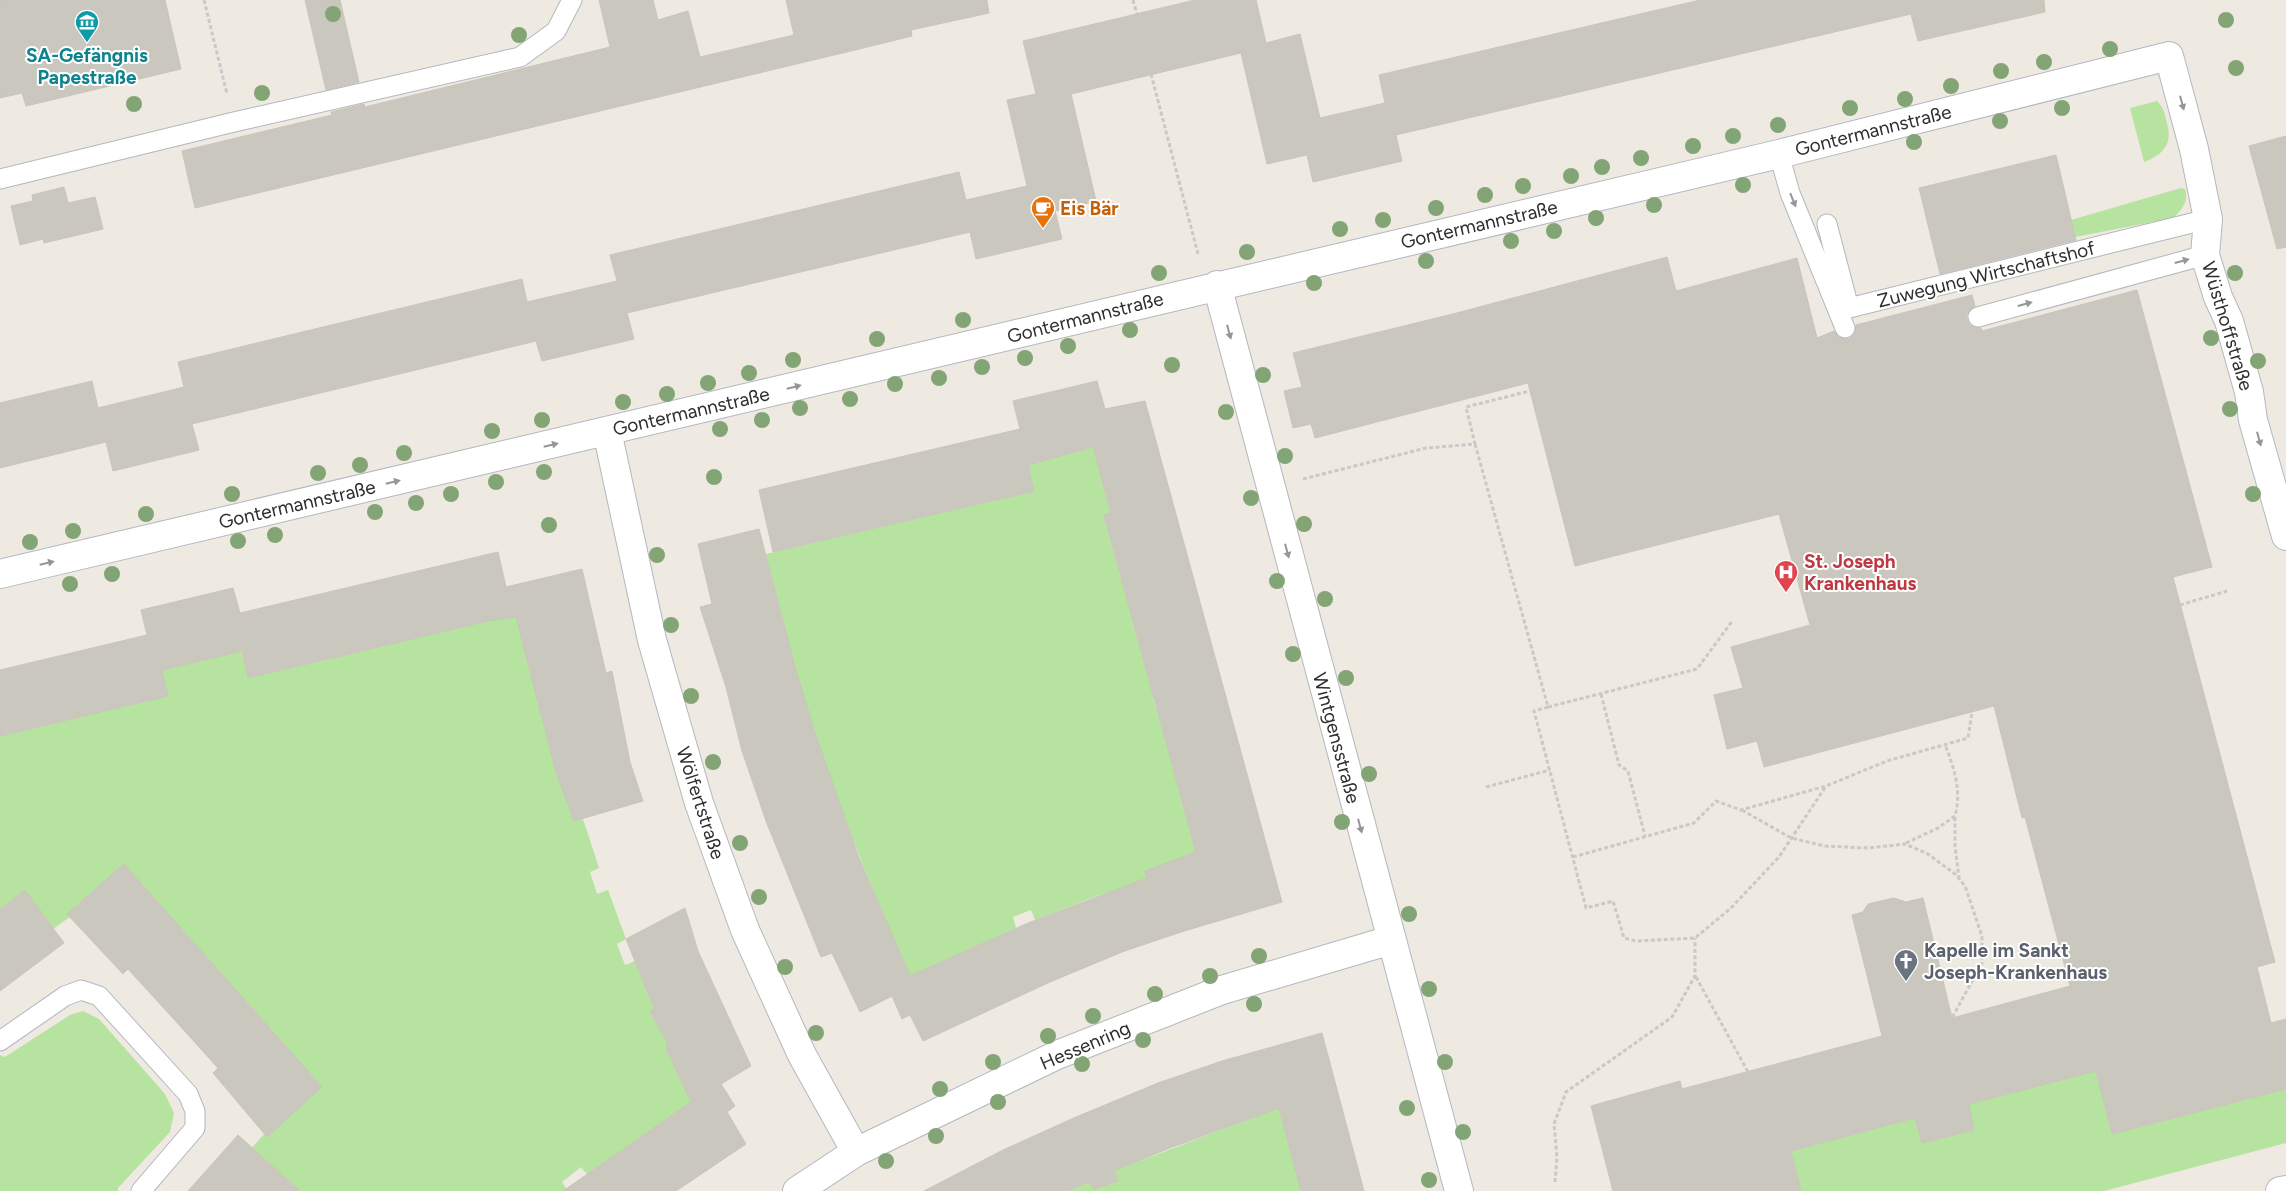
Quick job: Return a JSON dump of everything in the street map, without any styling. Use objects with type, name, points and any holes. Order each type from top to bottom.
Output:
[{"type":"street","name":"Gontermannstraße","points":[[0,574],[607,432],[1217,285],[1779,154],[2169,56]]},
{"type":"street","name":"Wüsthoffstraße","points":[[2169,56],[2194,149],[2208,219],[2205,254],[2218,297],[2229,321],[2250,392],[2254,420],[2286,536]]},
{"type":"street","name":"Wintgensstraße","points":[[1217,285],[1391,940],[1460,1191]]},
{"type":"street","name":"Wölfertstraße","points":[[607,432],[652,640],[699,803],[745,930],[802,1055],[856,1152]]},
{"type":"street","name":"Hessenring","points":[[797,1191],[856,1152],[1057,1055],[1222,990],[1391,940]]},
{"type":"street","points":[[2280,1191],[2286,1190]]},
{"type":"lane","points":[[0,179],[234,122],[520,57],[556,31],[572,0]]},
{"type":"lane","points":[[1779,154],[1790,193],[1845,328]]},
{"type":"lane","name":"Zuwegung Wirtschaftshof","points":[[1827,224],[1849,308],[2208,219]]},
{"type":"lane","points":[[1978,317],[2205,254]]},
{"type":"lane","points":[[0,1041],[65,996],[81,990],[99,996],[188,1094],[195,1111],[195,1128],[140,1191]]},
{"type":"path","points":[[204,0],[234,122]]},
{"type":"path","points":[[1133,0],[1137,14]]},
{"type":"path","points":[[1152,74],[1198,254]]},
{"type":"path","points":[[1530,391],[1466,407],[1548,707]]},
{"type":"path","points":[[1298,480],[1426,448],[1475,444]]},
{"type":"path","points":[[2180,605],[2227,591]]},
{"type":"path","points":[[1733,620],[1697,669],[1534,711],[1586,908],[1613,901],[1624,938],[1636,941],[1695,938],[1731,908],[1779,857],[1826,786]]},
{"type":"path","points":[[1601,694],[1618,765],[1628,771],[1645,836]]},
{"type":"path","points":[[1742,810],[1826,786],[1887,761],[1968,738],[1972,712]]},
{"type":"path","points":[[1946,744],[1957,779],[1959,803],[1955,816],[1954,839],[1960,880]]},
{"type":"path","points":[[1486,788],[1550,770]]},
{"type":"path","points":[[1573,857],[1694,823],[1716,801],[1742,810],[1791,838],[1825,846],[1868,848],[1906,844],[1938,828],[1955,816]]},
{"type":"path","points":[[1906,844],[1928,854],[1965,886],[1982,936],[1982,963],[1952,1018]]},
{"type":"path","points":[[1695,938],[1695,976],[1748,1072]]},
{"type":"path","points":[[1555,1182],[1557,1157],[1554,1124],[1566,1092],[1672,1017],[1695,976]]},
{"type":"green space","points":[[2157,101],[2165,114],[2169,137],[2165,148],[2161,152],[2144,162],[2130,108]]},
{"type":"green space","points":[[2181,188],[2185,189],[2185,201],[2182,208],[2173,218],[2075,237],[2071,220]]},
{"type":"green space","points":[[1093,447],[1111,513],[1104,516],[1121,579],[1129,577],[1133,623],[1142,653],[1162,695],[1153,698],[1162,727],[1170,725],[1175,774],[1183,806],[1210,858],[1091,898],[1035,920],[1031,910],[1013,917],[1016,928],[910,977],[859,854],[824,761],[794,664],[766,554],[1034,491],[1028,465]]},
{"type":"green space","points":[[526,612],[525,650],[531,674],[540,672],[574,821],[583,819],[599,868],[590,872],[597,894],[608,890],[626,939],[617,944],[625,965],[635,961],[654,1008],[650,1012],[655,1022],[660,1021],[670,1043],[665,1046],[678,1074],[696,1099],[587,1174],[581,1167],[562,1182],[567,1190],[565,1191],[278,1191],[287,1180],[252,1148],[271,1126],[275,1130],[322,1087],[124,864],[75,907],[78,911],[53,929],[25,891],[0,909],[0,736],[168,696],[162,670],[241,651],[249,678]]},
{"type":"green space","points":[[83,1011],[99,1019],[165,1094],[174,1113],[170,1132],[118,1188],[118,1191],[0,1191],[0,1055],[5,1057],[70,1015]]},
{"type":"green space","points":[[2096,1071],[2112,1134],[2286,1089],[2286,1143],[2104,1191],[1801,1191],[1791,1151],[1916,1118],[1922,1143],[1974,1130],[1968,1104]]},
{"type":"green space","points":[[1283,1106],[1301,1191],[1067,1191],[1089,1182],[1094,1189],[1118,1181],[1114,1171]]},
{"type":"building","name":"SA-Gefängnis Papestraße","points":[[0,0],[165,0],[181,69],[26,106],[22,93],[0,98]]},
{"type":"building","points":[[305,0],[340,0],[359,82],[326,90]]},
{"type":"building","points":[[599,0],[653,0],[658,20],[688,11],[700,57],[794,35],[786,0],[987,0],[989,13],[911,30],[912,36],[855,50],[195,208],[182,151],[332,115],[331,112],[364,104],[365,107],[610,47]]},
{"type":"building","points":[[1195,0],[1256,0],[1266,43],[1300,34],[1320,118],[1385,103],[1379,75],[1700,0],[2044,0],[2045,12],[1918,41],[1911,14],[1396,135],[1402,161],[1313,182],[1307,155],[1267,164],[1241,53],[1071,94],[1096,201],[1055,211],[1062,239],[976,259],[970,232],[627,313],[634,339],[542,361],[536,341],[192,424],[199,450],[113,471],[106,442],[0,468],[0,403],[92,381],[98,408],[184,387],[178,362],[522,279],[527,302],[617,281],[610,255],[959,172],[966,200],[1027,186],[1007,100],[1036,94],[1023,41]]},
{"type":"building","points":[[2286,136],[2286,247],[2277,249],[2249,146]]},
{"type":"building","points":[[2056,155],[2076,240],[1940,274],[1919,188]]},
{"type":"building","points":[[64,187],[68,203],[95,197],[103,229],[44,243],[43,239],[20,245],[11,206],[33,201],[32,195]]},
{"type":"building","points":[[1667,257],[1676,291],[1797,258],[1817,338],[1834,331],[1839,337],[1849,339],[1854,334],[1856,325],[1972,295],[1975,306],[1967,314],[1967,320],[1970,325],[1981,328],[1982,331],[2137,290],[2212,567],[2173,577],[2275,962],[2257,967],[2271,1023],[2286,1019],[2286,1089],[2112,1134],[2096,1071],[1969,1104],[1974,1130],[1922,1143],[1915,1118],[1791,1151],[1801,1191],[1613,1191],[1591,1106],[1680,1081],[1682,1089],[1882,1036],[1852,915],[1863,912],[1868,904],[1894,898],[1906,902],[1923,898],[1952,1018],[2070,986],[2025,817],[2022,818],[1994,706],[1764,767],[1757,741],[1727,749],[1714,695],[1743,688],[1731,647],[1810,625],[1779,514],[1575,566],[1528,383],[1315,438],[1311,424],[1293,428],[1284,391],[1302,387],[1293,353],[1453,314]]},
{"type":"building","points":[[1097,381],[1105,409],[1145,401],[1282,902],[1122,952],[1050,982],[923,1041],[910,1015],[902,1019],[892,996],[860,1012],[832,953],[821,957],[766,821],[742,751],[726,687],[700,607],[712,604],[698,544],[759,529],[794,663],[814,730],[859,858],[910,976],[1028,923],[1147,878],[1145,871],[1196,852],[1104,515],[1111,513],[1093,447],[1028,465],[1034,491],[773,552],[759,490],[1020,429],[1013,401]]},
{"type":"building","points":[[498,552],[506,587],[582,569],[606,673],[612,671],[630,762],[643,801],[574,821],[556,772],[516,617],[488,621],[248,678],[242,651],[162,670],[168,696],[0,736],[0,670],[147,635],[141,610],[233,588],[240,613]]},
{"type":"building","points":[[124,864],[322,1087],[267,1137],[213,1073],[218,1068],[128,969],[123,974],[67,914]]},
{"type":"building","points":[[25,890],[64,943],[0,991],[0,909]]},
{"type":"building","points":[[685,908],[698,951],[751,1066],[721,1084],[735,1106],[727,1112],[746,1144],[676,1191],[563,1191],[691,1102],[665,1046],[668,1044],[650,1012],[654,1008],[626,939]]},
{"type":"building","points":[[1322,1033],[1364,1191],[1301,1191],[1279,1108],[1170,1148],[1114,1171],[1118,1181],[1094,1189],[1089,1182],[1067,1191],[924,1191],[1003,1150],[1158,1083],[1222,1061]]},
{"type":"building","points":[[238,1135],[300,1191],[188,1191]]},
{"type":"place","name":"SA-Gefängnis Papestraße","points":[[87,43]]},
{"type":"place","name":"Eis Bär","points":[[1043,229]]},
{"type":"place","name":"St. Joseph Krankenhaus","points":[[1786,593]]},
{"type":"place","name":"Kapelle im Sankt Joseph-Krankenhaus","points":[[1906,982]]}]
